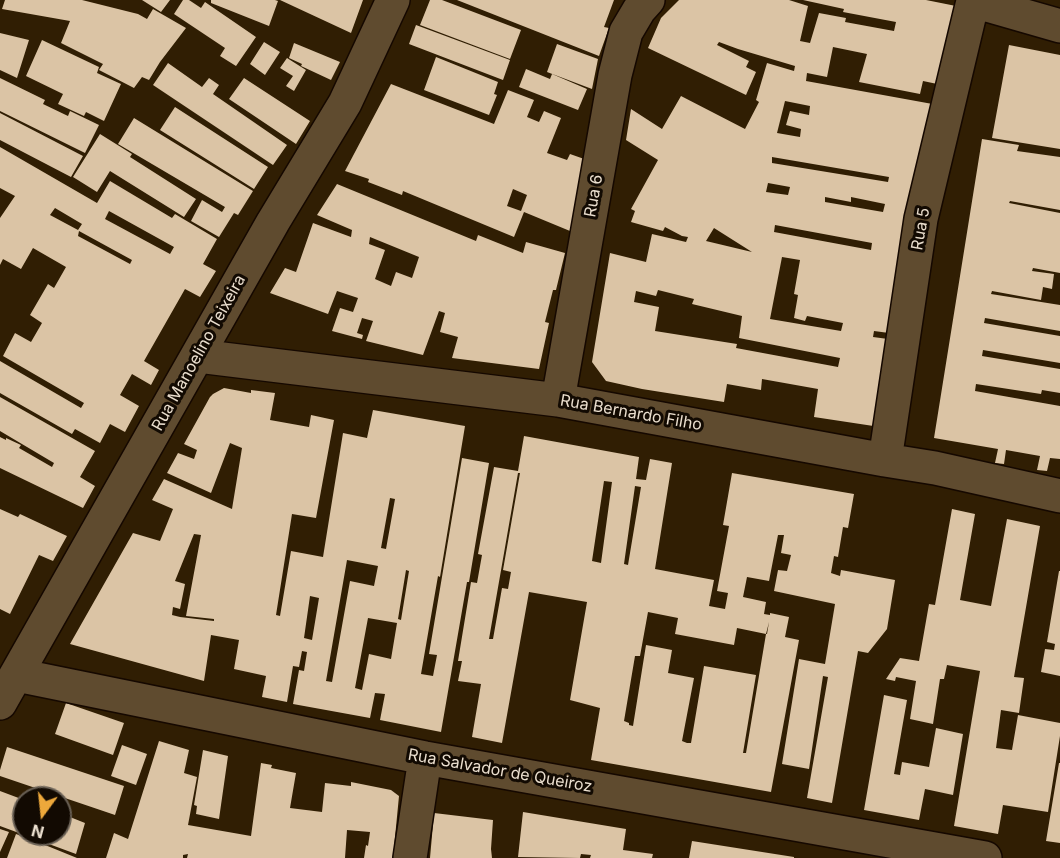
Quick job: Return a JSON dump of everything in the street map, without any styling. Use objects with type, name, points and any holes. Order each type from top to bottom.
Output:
[{"type":"street","name":"Rua Manoelino Teixeira","points":[[0,703],[273,222],[345,103],[393,0]]},
{"type":"street","name":"Rua 6","points":[[558,400],[615,75],[626,32],[648,0]]},
{"type":"street","points":[[972,1],[1060,26]]},
{"type":"street","name":"Rua 5","points":[[885,460],[921,219],[972,1]]},
{"type":"street","name":"Rua Bernardo Filho","points":[[198,356],[558,400],[936,468],[1060,496]]},
{"type":"street","name":"Rua Salvador de Queiroz","points":[[17,675],[425,758],[985,858]]},
{"type":"street","points":[[410,858],[425,758]]},
{"type":"building","points":[[5,0],[82,0],[138,14],[147,19],[153,9],[186,28],[149,80],[142,77],[134,88],[99,70],[103,64],[61,43],[70,21],[2,9]]},
{"type":"building","points":[[142,0],[170,0],[161,12]]},
{"type":"building","points":[[183,0],[189,0],[201,8],[205,2],[256,37],[236,66],[220,56],[225,48],[174,14]]},
{"type":"building","points":[[211,0],[278,1],[269,26],[211,3]]},
{"type":"building","points":[[280,0],[363,0],[351,33]]},
{"type":"building","points":[[430,0],[442,0],[521,30],[510,59],[420,25]]},
{"type":"building","points":[[457,0],[614,0],[604,27],[609,28],[599,56]]},
{"type":"building","points":[[679,0],[789,0],[808,6],[800,41],[810,43],[819,13],[846,18],[845,22],[894,31],[896,22],[843,12],[844,9],[803,0],[926,0],[956,6],[942,85],[923,81],[920,94],[859,82],[867,54],[833,47],[827,77],[807,73],[806,81],[938,105],[880,427],[814,417],[818,389],[762,379],[761,390],[727,384],[724,402],[606,381],[592,362],[610,253],[646,262],[652,234],[686,242],[688,237],[665,227],[663,231],[631,222],[635,211],[631,209],[658,160],[626,140],[631,109],[662,129],[681,96],[745,129],[759,102],[756,100],[767,63],[794,71],[795,66],[719,42],[717,45],[749,61],[746,67],[756,72],[746,95],[648,48],[661,18]],"holes":[[[785,101],[810,106],[809,115],[790,111],[786,125],[801,129],[800,137],[777,133]],[[772,157],[889,177],[888,182],[772,163]],[[768,183],[790,187],[788,195],[766,192]],[[825,197],[851,202],[851,197],[885,204],[883,212],[825,202]],[[775,225],[872,243],[871,250],[774,232]],[[714,228],[752,252],[706,241]],[[782,257],[800,260],[794,294],[798,295],[794,318],[805,321],[807,316],[843,323],[841,331],[770,319]],[[658,290],[694,299],[692,304],[742,316],[739,338],[840,358],[838,367],[736,348],[737,344],[655,331],[659,307],[634,302],[636,291],[656,296]],[[874,331],[889,333],[888,339],[873,337]]]},
{"type":"building","points":[[416,25],[510,60],[503,80],[409,44]]},
{"type":"building","points":[[0,33],[29,40],[17,78],[0,70]]},
{"type":"building","points":[[42,40],[99,67],[97,73],[121,84],[104,121],[86,112],[84,116],[58,104],[63,94],[26,76]]},
{"type":"building","points":[[264,42],[280,52],[265,75],[250,64]]},
{"type":"building","points":[[294,43],[340,62],[331,80],[289,58]]},
{"type":"building","points":[[557,44],[598,59],[592,89],[547,72]]},
{"type":"building","points":[[1009,45],[1060,55],[1060,149],[992,138]]},
{"type":"building","points":[[436,57],[498,82],[494,94],[497,95],[489,115],[424,90]]},
{"type":"building","points":[[287,58],[306,70],[294,91],[286,86],[293,76],[280,68]]},
{"type":"building","points":[[168,63],[202,87],[209,78],[219,85],[213,94],[287,145],[273,165],[153,85]]},
{"type":"building","points":[[526,69],[550,79],[552,74],[587,89],[578,110],[519,87]]},
{"type":"building","points":[[0,78],[45,100],[43,104],[68,116],[70,111],[99,125],[85,153],[0,111]]},
{"type":"building","points":[[244,78],[310,121],[296,144],[229,99]]},
{"type":"building","points":[[391,84],[494,124],[508,90],[534,100],[527,117],[539,122],[544,111],[561,118],[547,153],[567,160],[570,154],[587,160],[570,231],[524,212],[514,237],[403,191],[402,195],[368,182],[369,179],[345,171]],"holes":[[[513,189],[527,195],[521,211],[507,206]]]},
{"type":"building","points":[[175,107],[268,167],[254,189],[160,130]]},
{"type":"building","points":[[0,113],[83,156],[71,177],[0,140]]},
{"type":"building","points":[[134,118],[253,191],[238,215],[234,213],[219,237],[191,221],[202,200],[222,212],[225,207],[118,144]]},
{"type":"building","points":[[100,134],[132,154],[130,157],[196,199],[184,217],[110,171],[97,192],[73,177]]},
{"type":"building","points":[[982,139],[1019,145],[1017,151],[1060,157],[1060,210],[1010,201],[1009,203],[1060,213],[1060,273],[1033,268],[1032,271],[1054,274],[1052,289],[1043,287],[1041,300],[992,291],[991,294],[1060,305],[1060,331],[985,318],[984,323],[1060,336],[1060,363],[983,350],[982,356],[1060,369],[1060,393],[1042,390],[1041,394],[976,384],[975,391],[1060,406],[1060,459],[1050,458],[1047,471],[1037,470],[1040,456],[1006,450],[1004,464],[995,463],[998,449],[934,438]]},
{"type":"building","points":[[0,147],[97,203],[110,181],[172,218],[175,214],[217,239],[203,264],[216,271],[200,297],[185,289],[144,361],[159,370],[151,385],[132,374],[120,395],[139,406],[125,432],[110,424],[100,443],[75,429],[72,434],[0,393],[0,361],[81,408],[84,403],[3,356],[15,333],[31,342],[42,323],[30,315],[48,284],[54,288],[66,267],[33,248],[21,269],[3,259],[0,265],[0,218],[15,196],[0,188]],"holes":[[[55,208],[82,224],[78,230],[50,215]],[[109,211],[174,247],[170,254],[105,219]],[[79,231],[132,260],[130,264],[78,236]]]},
{"type":"building","points":[[337,184],[476,241],[478,235],[523,253],[526,242],[565,253],[545,322],[549,323],[539,369],[452,358],[458,337],[440,332],[445,313],[439,311],[423,355],[366,341],[373,321],[362,318],[357,333],[363,335],[362,339],[332,331],[340,308],[353,312],[358,298],[337,291],[328,314],[270,293],[285,268],[296,272],[313,223],[351,237],[352,230],[317,215]],"holes":[[[370,237],[419,257],[412,278],[396,272],[391,286],[375,279],[385,250],[369,244]]]},
{"type":"building","points":[[224,388],[251,393],[251,390],[275,393],[270,420],[309,427],[311,415],[334,420],[316,518],[292,514],[276,615],[280,616],[291,551],[323,557],[343,433],[367,438],[373,410],[465,426],[421,674],[433,676],[437,655],[429,654],[462,458],[489,463],[441,732],[380,720],[385,694],[375,693],[370,718],[293,704],[299,670],[304,671],[307,652],[302,651],[299,667],[293,666],[287,702],[262,697],[266,676],[234,669],[239,640],[211,635],[204,681],[70,644],[133,533],[160,541],[173,509],[152,500],[164,479],[232,509],[242,448],[230,443],[211,493],[167,473],[178,453],[194,459],[197,450],[184,444],[213,394]],"holes":[[[390,498],[395,499],[386,549],[381,548]],[[194,534],[201,535],[186,616],[214,619],[214,621],[172,615],[173,607],[180,609],[185,584],[175,581]],[[347,560],[378,566],[374,586],[350,581],[332,682],[326,681]],[[406,570],[409,571],[401,620],[398,619]],[[310,596],[319,598],[312,640],[304,638]],[[368,618],[397,623],[391,659],[369,654],[362,690],[355,688]]]},
{"type":"building","points":[[0,397],[95,451],[80,477],[95,486],[83,508],[0,468],[0,437],[21,445],[19,448],[52,467],[54,463],[0,431]]},
{"type":"building","points":[[524,436],[639,457],[636,479],[646,480],[650,459],[672,463],[655,569],[714,580],[709,606],[725,609],[728,593],[717,591],[729,526],[723,525],[732,473],[854,494],[848,528],[843,527],[838,557],[834,556],[831,573],[840,576],[841,570],[895,580],[887,629],[868,653],[858,651],[832,803],[807,798],[828,677],[823,676],[809,769],[782,764],[799,659],[825,664],[835,604],[774,591],[778,570],[787,571],[791,555],[781,553],[784,535],[778,535],[769,581],[747,577],[743,597],[766,602],[764,614],[789,617],[785,637],[799,640],[771,792],[591,760],[600,708],[570,700],[587,602],[529,592],[502,743],[472,737],[481,684],[458,681],[462,661],[458,661],[471,582],[477,583],[482,555],[478,554],[494,467],[518,471]],"holes":[[[518,473],[520,473],[503,570],[511,572],[508,589],[502,588],[493,639],[489,639]],[[604,481],[612,482],[601,563],[592,561]],[[635,486],[641,487],[628,565],[624,564]],[[648,612],[678,618],[675,634],[734,645],[737,628],[766,634],[746,753],[743,753],[756,675],[704,666],[691,743],[687,743],[682,741],[694,678],[668,673],[672,650],[646,645],[633,726],[624,721],[635,656],[640,656]]]},
{"type":"building","points":[[0,509],[18,517],[20,514],[67,536],[53,561],[39,555],[10,614],[0,609]]},
{"type":"building","points":[[952,509],[975,514],[960,600],[991,606],[1007,519],[1040,526],[1014,677],[1024,678],[1019,713],[1001,710],[996,748],[1012,750],[1018,715],[1060,723],[1060,736],[1048,812],[1003,805],[998,834],[954,826],[980,671],[947,665],[944,679],[940,679],[933,724],[910,719],[916,681],[896,677],[895,681],[886,679],[900,658],[919,661],[929,604],[935,605]]},
{"type":"building","points":[[1059,571],[1060,676],[1041,672],[1045,649],[1054,650],[1055,644],[1047,642]]},
{"type":"building","points":[[884,695],[907,700],[894,774],[900,775],[902,762],[929,767],[936,728],[963,734],[953,795],[925,789],[919,820],[864,810]]},
{"type":"building","points":[[66,703],[124,723],[113,755],[55,734]]},
{"type":"building","points":[[159,741],[189,750],[184,773],[197,777],[188,825],[251,836],[261,763],[272,765],[271,768],[296,773],[290,808],[322,812],[325,783],[351,786],[351,782],[391,790],[399,796],[393,858],[364,858],[370,832],[347,830],[345,858],[187,858],[188,854],[183,855],[183,858],[106,858],[114,833],[128,839]]},
{"type":"building","points":[[122,745],[147,754],[136,785],[111,776]]},
{"type":"building","points":[[7,747],[124,786],[115,815],[72,800],[72,786],[29,786],[0,776]]},
{"type":"building","points":[[203,750],[228,756],[219,819],[196,814],[197,806],[194,805]]},
{"type":"building","points":[[1060,763],[1060,843],[1046,841]]},
{"type":"building","points":[[0,791],[12,796],[12,830],[0,826]]},
{"type":"building","points":[[523,812],[626,829],[623,850],[653,854],[652,858],[590,858],[591,855],[581,854],[580,858],[518,857]]},
{"type":"building","points":[[434,813],[493,820],[492,858],[430,858]]},
{"type":"building","points":[[72,818],[85,823],[76,854],[54,846],[72,846]]},
{"type":"building","points":[[0,829],[9,832],[0,852]]},
{"type":"building","points":[[692,841],[794,857],[794,858],[689,858]]},
{"type":"building","points":[[12,845],[47,846],[77,858],[7,858]]}]
